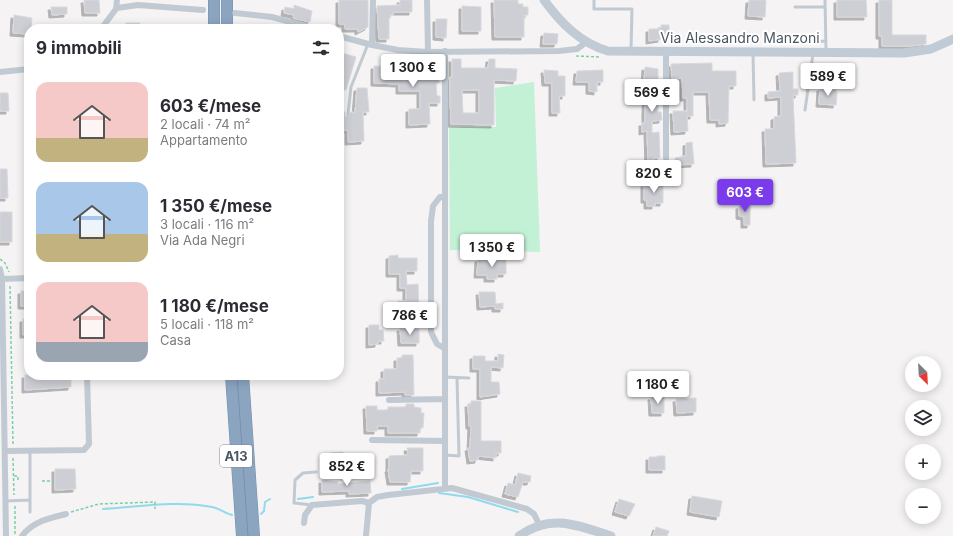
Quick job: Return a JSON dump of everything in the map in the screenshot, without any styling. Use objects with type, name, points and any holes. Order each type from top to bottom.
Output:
[{"type":"highway","points":[[214,0],[214,24]]},
{"type":"highway","points":[[227,0],[227,24]]},
{"type":"highway","name":"A13","points":[[231,380],[242,536]]},
{"type":"highway","name":"A13","points":[[243,380],[254,536]]},
{"type":"street","points":[[105,24],[117,8],[116,0]]},
{"type":"street","points":[[370,45],[372,0]]},
{"type":"street","points":[[427,0],[428,52]]},
{"type":"street","name":"Via Alessandro Manzoni","points":[[544,0],[566,26],[585,43],[608,51],[916,52],[931,49],[953,39]]},
{"type":"street","points":[[117,8],[138,5],[203,10]]},
{"type":"street","points":[[236,13],[272,18],[296,24]]},
{"type":"street","points":[[344,37],[370,45],[428,52],[559,51],[576,49],[585,43]]},
{"type":"street","points":[[445,51],[445,487]]},
{"type":"street","points":[[666,52],[666,158]]},
{"type":"street","points":[[0,72],[24,70]]},
{"type":"street","points":[[444,348],[436,344],[431,332],[430,253],[433,206],[440,197],[445,197]]},
{"type":"street","points":[[0,268],[2,279],[2,392],[5,451],[2,459],[6,501],[3,527],[6,536]]},
{"type":"street","points":[[2,279],[24,278]]},
{"type":"street","points":[[5,451],[84,450],[87,448],[89,444],[87,380]]},
{"type":"street","points":[[390,400],[445,399]]},
{"type":"street","points":[[372,440],[445,441]]},
{"type":"street","points":[[366,536],[369,503],[372,499],[382,496],[445,487],[487,496],[527,509],[534,514],[539,524]]},
{"type":"street","points":[[304,523],[305,515],[312,505],[362,501],[369,503]]},
{"type":"street","points":[[22,536],[28,528],[46,519],[66,514]]},
{"type":"street","points":[[519,536],[530,528],[539,524],[556,522],[576,525],[611,536]]},
{"type":"lane","points":[[594,0],[594,9],[632,9],[631,52]]},
{"type":"lane","points":[[825,0],[826,52]]},
{"type":"lane","points":[[795,7],[826,7]]},
{"type":"lane","points":[[774,42],[826,42]]},
{"type":"lane","points":[[348,114],[351,87],[370,45]]},
{"type":"lane","points":[[753,52],[754,100]]},
{"type":"lane","points":[[805,110],[813,52]]},
{"type":"lane","points":[[444,377],[469,378]]},
{"type":"lane","points":[[445,455],[459,456],[457,378]]},
{"type":"lane","points":[[30,450],[30,512]]},
{"type":"lane","points":[[312,505],[294,503],[295,480],[303,473],[316,472]]},
{"type":"lane","points":[[6,501],[30,500]]},
{"type":"path","points":[[10,284],[13,446]]},
{"type":"path","points":[[13,458],[14,495]]},
{"type":"path","points":[[14,476],[18,476],[18,482]]},
{"type":"path","points":[[42,482],[53,481]]},
{"type":"path","points":[[66,514],[99,504],[155,502],[155,509]]},
{"type":"path","points":[[15,505],[15,536]]},
{"type":"green space","points":[[534,82],[540,252],[450,250],[449,127],[496,127],[495,88]]},
{"type":"building","points":[[84,0],[99,0],[100,13],[85,13]]},
{"type":"building","points":[[339,0],[368,0],[368,27],[358,32],[358,29],[345,29],[345,24],[339,24]]},
{"type":"building","points":[[400,0],[412,0],[412,12],[393,12],[393,15],[389,18],[389,39],[379,39],[377,6],[400,5]]},
{"type":"building","points":[[494,0],[518,0],[518,4],[523,4],[523,7],[528,7],[528,15],[524,15],[524,37],[495,37]]},
{"type":"building","points":[[749,0],[766,0],[765,17],[748,16]]},
{"type":"building","points":[[837,0],[866,0],[867,17],[837,17]]},
{"type":"building","points":[[879,0],[892,0],[892,35],[926,35],[926,44],[910,46],[882,46],[882,36],[879,36]]},
{"type":"building","points":[[294,5],[312,11],[310,22],[293,18],[294,15],[284,13],[285,7],[294,9]]},
{"type":"building","points":[[462,6],[481,7],[481,31],[462,31]]},
{"type":"building","points":[[51,7],[67,7],[67,14],[52,15]]},
{"type":"building","points":[[14,15],[32,18],[31,24],[24,24],[24,34],[13,33]]},
{"type":"building","points":[[436,19],[447,19],[446,38],[436,37]]},
{"type":"building","points":[[126,23],[140,23],[140,24]]},
{"type":"building","points":[[661,25],[669,25],[669,36],[661,36],[661,39],[649,41],[649,29],[661,29]]},
{"type":"building","points":[[544,33],[558,34],[557,44],[543,44]]},
{"type":"building","points":[[344,54],[356,57],[346,90],[344,89]]},
{"type":"building","points":[[452,59],[461,59],[461,68],[488,68],[489,59],[495,59],[495,68],[517,69],[516,81],[494,80],[494,125],[451,124],[450,77],[452,77]],"holes":[[[462,90],[479,90],[479,113],[463,113]]]},
{"type":"building","points":[[712,63],[712,71],[736,71],[736,86],[729,86],[728,123],[719,124],[719,120],[710,120],[709,92],[693,92],[693,116],[687,116],[688,131],[674,132],[673,111],[687,111],[687,98],[683,98],[682,78],[672,79],[671,64]]},
{"type":"building","points":[[422,65],[438,65],[439,83],[436,83],[437,96],[440,96],[440,103],[429,103],[430,124],[409,125],[409,109],[420,109],[420,91],[399,91],[399,84],[374,83],[374,66],[410,67],[410,76],[423,75]]},
{"type":"building","points":[[645,67],[658,69],[658,112],[661,112],[662,120],[652,121],[652,133],[659,132],[660,158],[654,158],[654,162],[648,163],[647,131],[642,132],[642,123],[645,123]]},
{"type":"building","points":[[544,70],[558,71],[558,76],[565,76],[565,96],[559,96],[560,113],[552,113],[552,83],[545,83]]},
{"type":"building","points":[[603,70],[603,82],[597,82],[597,92],[589,91],[589,82],[576,82],[577,71]]},
{"type":"building","points":[[793,72],[793,89],[798,89],[798,95],[793,95],[796,163],[766,164],[765,129],[774,129],[774,117],[781,116],[781,97],[768,98],[768,92],[780,91],[779,73]]},
{"type":"building","points":[[357,88],[367,88],[369,112],[363,112],[364,141],[348,142],[348,130],[344,130],[344,112],[345,116],[348,117],[351,112],[355,113]]},
{"type":"building","points":[[820,88],[836,89],[836,105],[819,104]]},
{"type":"building","points":[[0,93],[8,93],[9,111],[0,111]]},
{"type":"building","points":[[692,142],[694,164],[676,165],[675,158],[686,156],[686,143]]},
{"type":"building","points":[[0,169],[7,169],[8,198],[0,198]]},
{"type":"building","points":[[644,184],[663,184],[663,203],[655,203],[655,206],[647,206],[647,200],[644,200]]},
{"type":"building","points":[[744,202],[750,202],[750,225],[744,225],[744,217],[739,216],[739,206],[744,206]]},
{"type":"building","points":[[0,212],[12,212],[12,242],[0,242]]},
{"type":"building","points":[[398,255],[398,258],[417,258],[417,271],[406,271],[407,285],[418,284],[419,312],[398,312],[398,301],[406,301],[406,288],[400,288],[400,274],[389,274],[389,256]]},
{"type":"building","points":[[478,259],[506,259],[506,274],[497,274],[497,279],[487,279],[487,275],[477,275]]},
{"type":"building","points":[[21,291],[24,291],[24,306],[21,306]]},
{"type":"building","points":[[479,292],[495,292],[496,304],[503,303],[503,309],[495,309],[495,306],[480,307]]},
{"type":"building","points":[[23,319],[24,319],[24,335]]},
{"type":"building","points":[[369,325],[379,325],[379,330],[383,330],[384,341],[378,341],[378,344],[369,345]]},
{"type":"building","points":[[400,328],[419,329],[419,343],[401,343]]},
{"type":"building","points":[[498,354],[504,355],[503,368],[491,367],[491,382],[499,382],[500,394],[480,397],[480,369],[473,369],[473,356],[485,356],[485,361],[498,361]]},
{"type":"building","points":[[402,355],[413,355],[414,395],[405,395],[405,392],[379,393],[379,379],[384,379],[384,369],[397,369],[397,358],[402,358]]},
{"type":"building","points":[[25,380],[71,380],[71,387],[25,390]]},
{"type":"building","points":[[651,397],[664,397],[664,413],[652,413]]},
{"type":"building","points":[[696,398],[696,412],[677,413],[676,399]]},
{"type":"building","points":[[471,401],[481,401],[481,441],[501,441],[501,453],[496,453],[496,458],[478,456],[478,460],[470,461],[468,448],[470,448],[471,426],[469,426],[468,404],[471,404]]},
{"type":"building","points":[[406,404],[414,404],[414,407],[421,408],[421,413],[424,413],[423,428],[420,428],[420,433],[388,433],[388,426],[377,426],[377,431],[367,431],[366,406],[377,406],[377,410],[388,410],[388,407],[406,407]]},
{"type":"building","points":[[407,448],[423,448],[423,471],[411,471],[410,482],[390,482],[388,469],[389,456],[408,455]]},
{"type":"building","points":[[343,452],[344,470],[333,470],[330,453]]},
{"type":"building","points":[[665,456],[665,470],[649,470],[649,457]]},
{"type":"building","points":[[55,469],[75,469],[76,489],[55,490]]},
{"type":"building","points":[[518,473],[531,476],[530,482],[523,482],[518,497],[505,494],[508,483],[515,485]]},
{"type":"building","points":[[322,480],[338,482],[338,484],[370,481],[371,493],[349,494],[349,491],[322,492]]},
{"type":"building","points":[[692,496],[722,501],[719,517],[690,512]]},
{"type":"building","points":[[619,499],[635,504],[629,516],[615,512]]},
{"type":"building","points":[[656,527],[669,531],[667,536],[653,536]]},
{"type":"waterway","points":[[402,489],[438,483]]},
{"type":"waterway","points":[[439,493],[468,497],[518,512]]},
{"type":"waterway","points":[[298,499],[313,497]]},
{"type":"waterway","points":[[261,514],[264,511],[265,502],[270,499]]},
{"type":"waterway","points":[[103,509],[185,504],[215,508],[232,515]]}]
